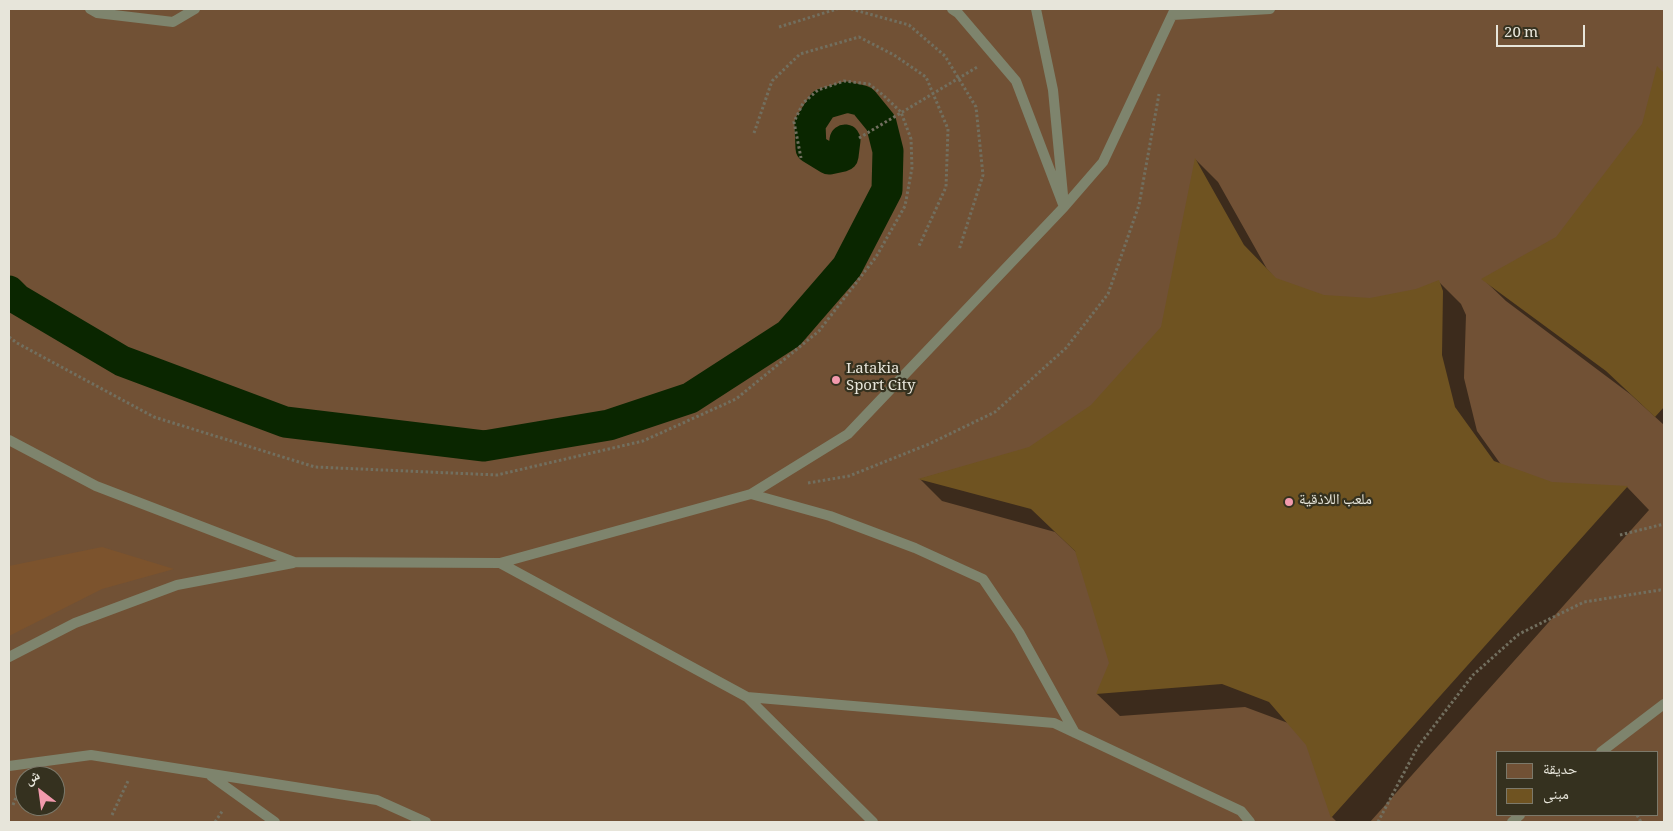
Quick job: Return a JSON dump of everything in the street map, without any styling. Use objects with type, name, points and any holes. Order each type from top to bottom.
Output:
[{"type":"lane","points":[[90,9],[97,13],[173,22],[195,9]]},
{"type":"lane","points":[[952,9],[958,13],[1016,81],[1064,208]]},
{"type":"lane","points":[[1036,9],[1053,90],[1064,208]]},
{"type":"lane","points":[[9,657],[74,623],[177,585],[294,562],[500,564],[751,494],[848,434],[1064,208],[1102,162],[1174,12],[1270,9]]},
{"type":"lane","points":[[9,440],[96,486],[294,562]]},
{"type":"lane","points":[[751,494],[830,516],[915,548],[983,579],[1019,632],[1075,733]]},
{"type":"lane","points":[[500,564],[747,697],[873,822]]},
{"type":"lane","points":[[747,697],[1054,723],[1241,811],[1250,822]]},
{"type":"lane","points":[[1602,751],[1664,704]]},
{"type":"lane","points":[[9,766],[91,755],[376,800],[426,822]]},
{"type":"lane","points":[[209,774],[275,822]]},
{"type":"path","points":[[779,27],[837,9]]},
{"type":"path","points":[[851,9],[909,25],[946,56],[976,107],[983,175],[959,250]]},
{"type":"path","points":[[754,133],[772,81],[800,54],[859,37],[894,54],[926,77],[948,129],[946,187],[919,246]]},
{"type":"path","points":[[859,138],[995,56]]},
{"type":"path","points":[[9,337],[154,417],[315,467],[497,475],[643,441],[736,399],[819,331],[876,257],[905,206],[912,168],[911,139],[901,112],[869,84],[844,81],[818,90],[803,103],[794,122],[801,158]]},
{"type":"path","points":[[800,485],[848,476],[929,444],[995,412],[1066,348],[1108,294],[1139,205],[1159,91]]},
{"type":"path","points":[[1620,535],[1664,524]]},
{"type":"path","points":[[1378,822],[1417,748],[1473,676],[1519,634],[1584,602],[1660,590],[1664,591]]},
{"type":"path","points":[[112,814],[138,763]]},
{"type":"green space","name":"Latakia Sport City","points":[[9,9],[1664,9],[1664,822],[9,822]]},
{"type":"shaded area","points":[[102,547],[174,569],[102,589],[9,636],[9,566]]},
{"type":"building","points":[[1657,66],[1664,73],[1664,407],[1655,417],[1606,371],[1481,279],[1556,237],[1642,124]]},
{"type":"building","points":[[1195,158],[1244,245],[1276,278],[1324,295],[1370,298],[1416,289],[1439,280],[1443,291],[1442,355],[1455,407],[1494,461],[1552,482],[1628,486],[1331,818],[1306,745],[1269,702],[1222,684],[1096,694],[1109,663],[1075,551],[1031,509],[918,479],[1029,447],[1091,405],[1161,327]]},
{"type":"waterway","points":[[9,291],[17,299],[122,361],[285,422],[484,446],[609,425],[690,398],[789,334],[847,267],[887,190],[888,151],[881,123],[863,101],[847,97],[823,104],[810,124],[811,148],[829,159],[843,156],[845,140]]},
{"type":"place","name":"Latakia Sport City","points":[[836,380]]},
{"type":"place","name":"ملعب اللاذقية","points":[[1289,502]]}]
